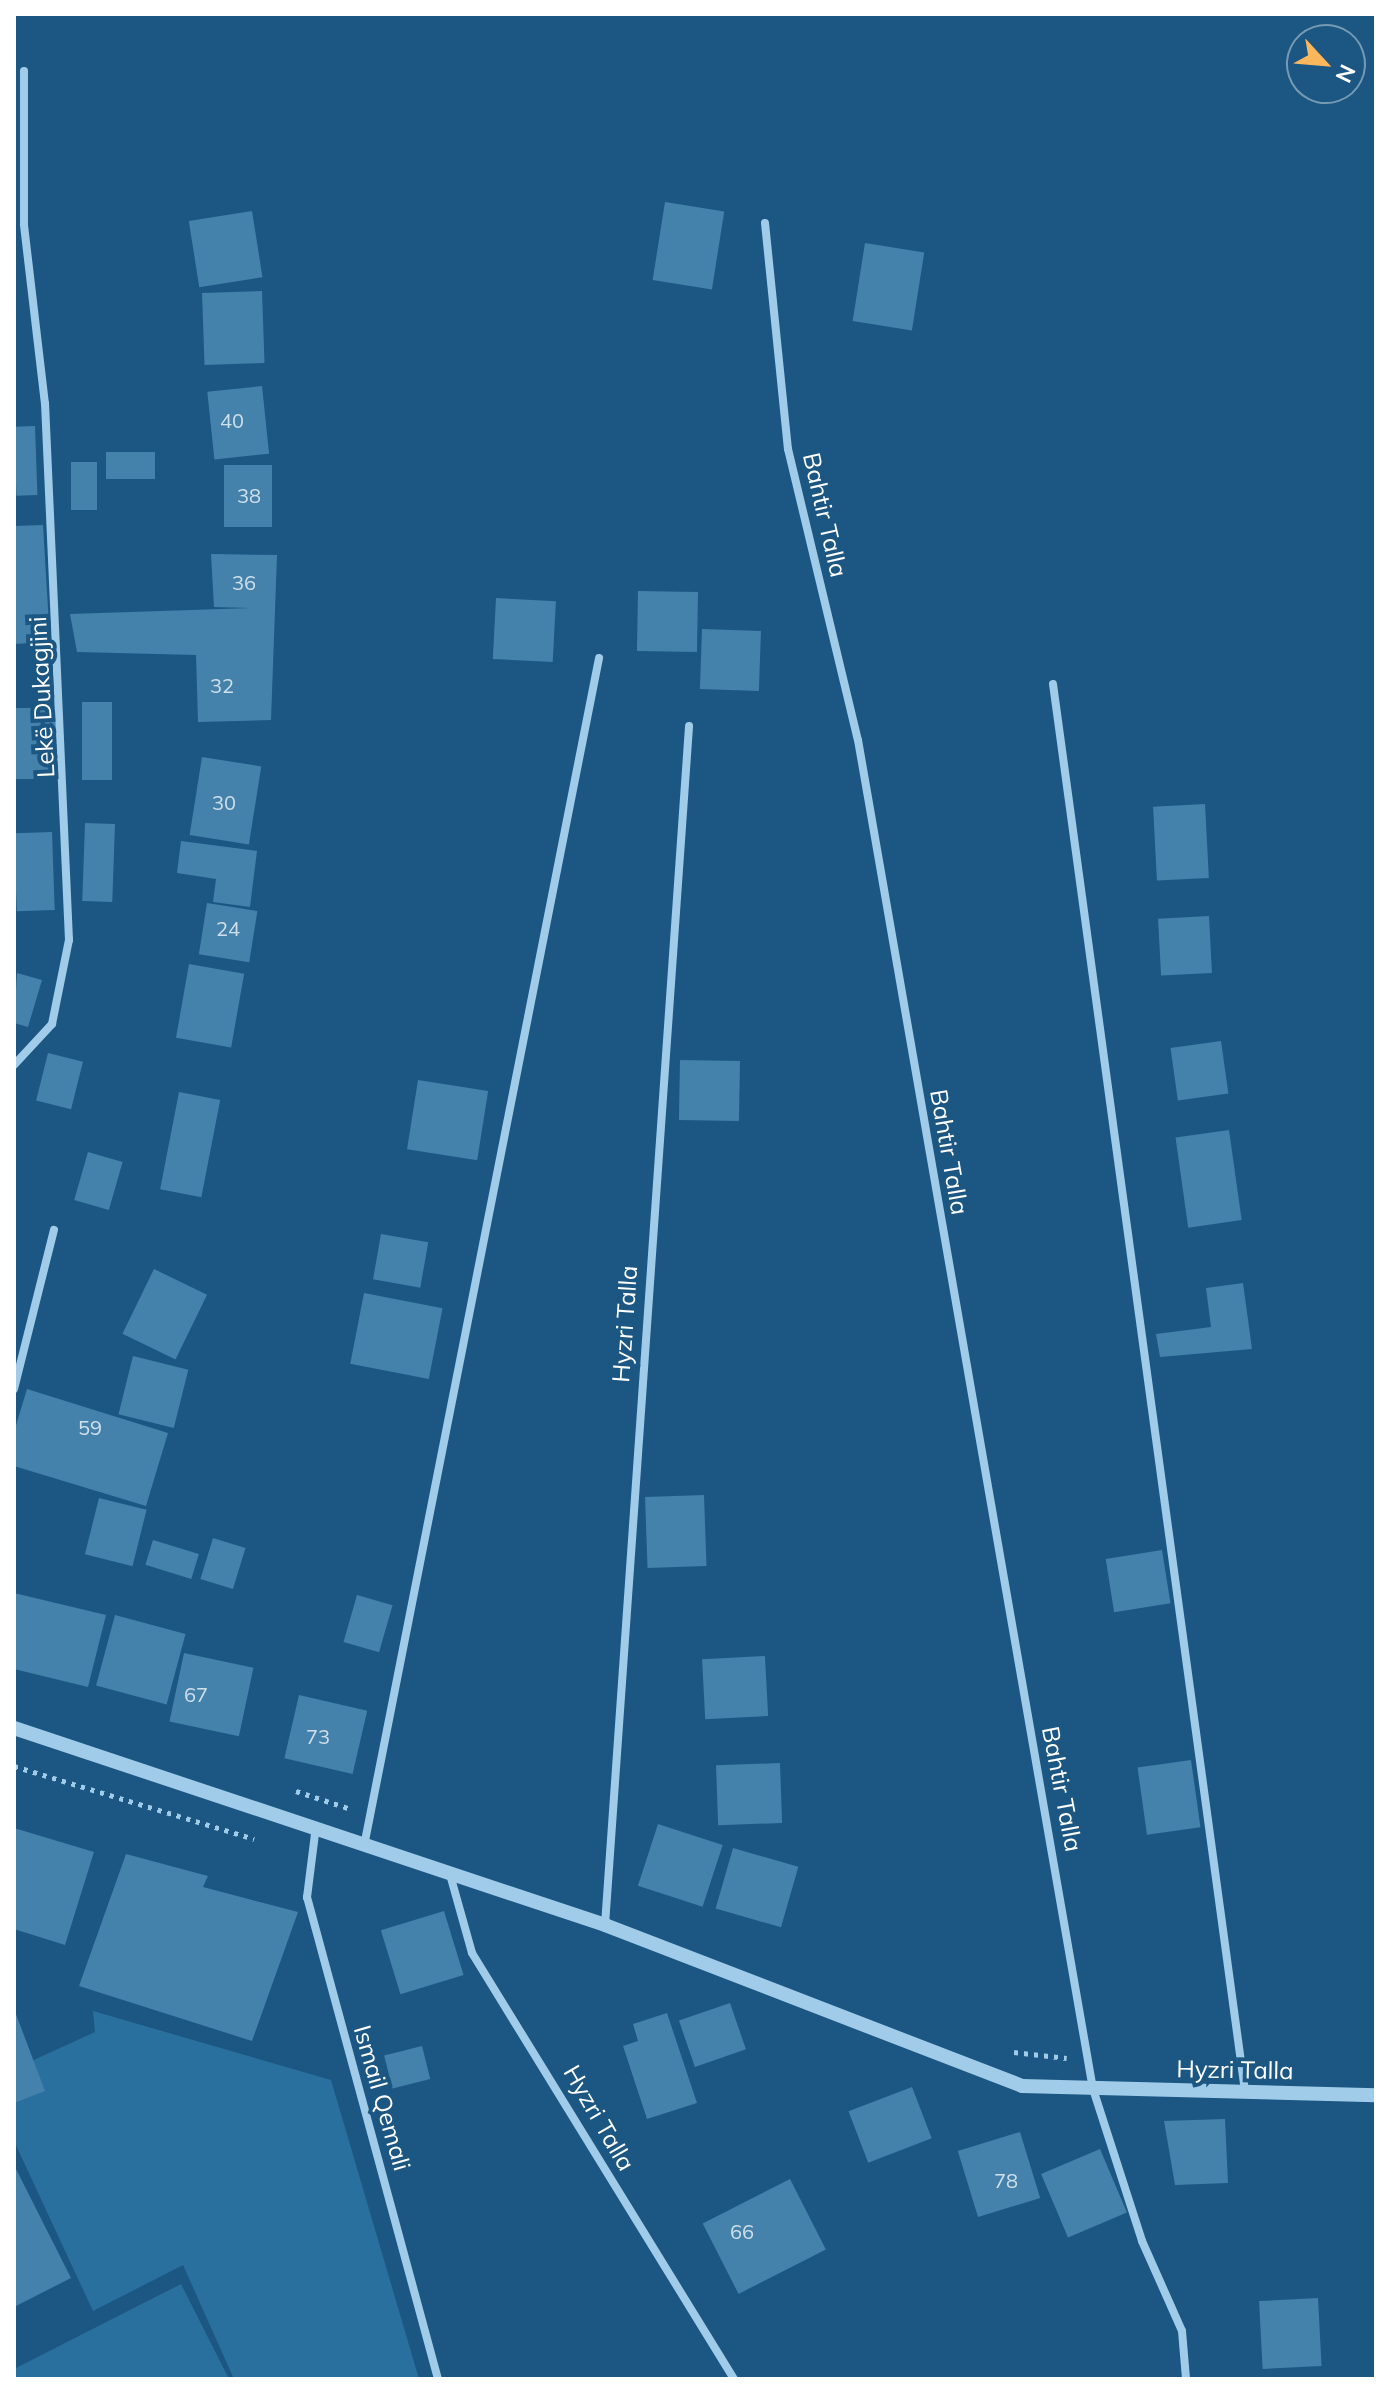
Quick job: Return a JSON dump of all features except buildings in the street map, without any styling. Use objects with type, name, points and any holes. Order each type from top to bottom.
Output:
[{"type":"street","name":"Lekë Dukagjini","points":[[14,1065],[52,1024],[69,940],[67,765],[45,404],[24,224],[24,71]]},
{"type":"street","name":"Bahtir Talla","points":[[765,223],[788,449],[858,740],[1093,2089]]},
{"type":"street","points":[[365,1841],[599,658]]},
{"type":"street","points":[[1053,684],[1245,2092]]},
{"type":"street","name":"Hyzri Talla","points":[[605,1925],[689,726]]},
{"type":"street","points":[[14,1389],[54,1230]]},
{"type":"street","name":"Hyzri Talla","points":[[14,1728],[365,1841],[605,1925],[1022,2086],[1376,2095]]},
{"type":"street","name":"Ismail Qemali","points":[[316,1825],[307,1897],[438,2379]]},
{"type":"street","name":"Hyzri Talla","points":[[449,1870],[472,1953],[734,2379]]},
{"type":"street","points":[[1093,2089],[1142,2241],[1182,2331],[1186,2379]]},
{"type":"path","points":[[282,1786],[371,1815]]},
{"type":"path","points":[[998,2049],[1089,2060]]},
{"type":"shaded area","points":[[93,2011],[331,2080],[419,2379],[234,2379],[183,2265],[93,2311],[14,2141],[14,2069],[95,2032]]},
{"type":"shaded area","points":[[181,2284],[229,2379],[14,2379],[14,2369]]}]
